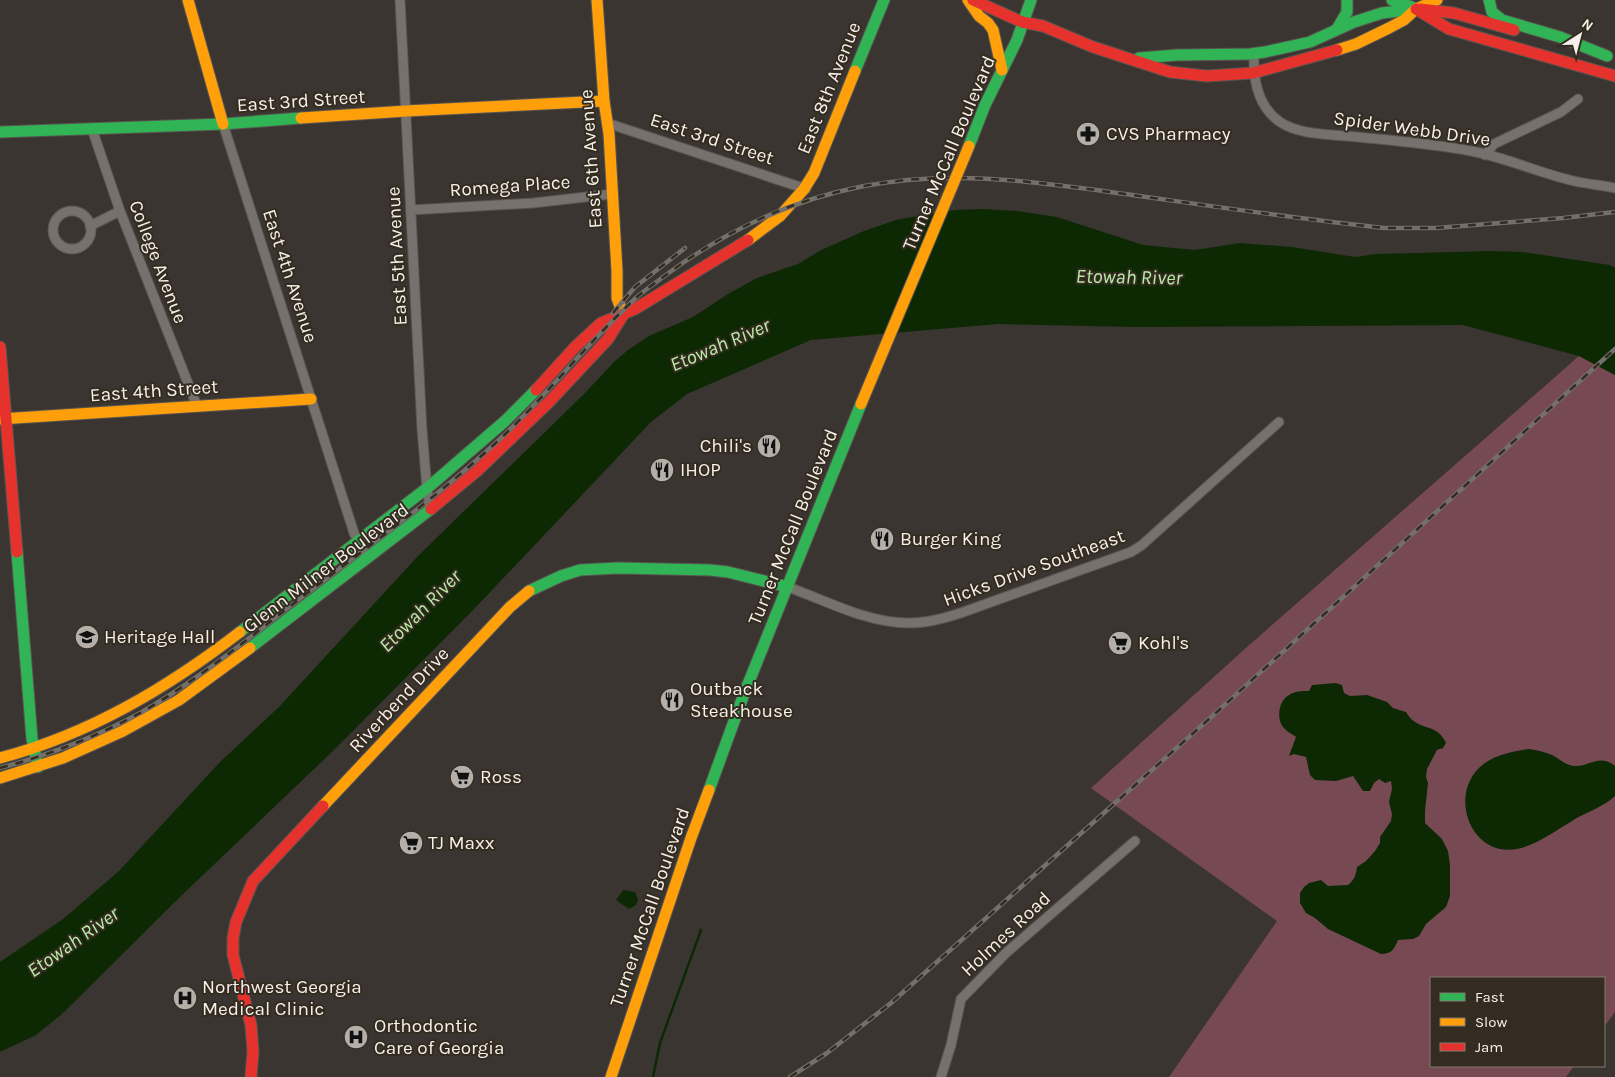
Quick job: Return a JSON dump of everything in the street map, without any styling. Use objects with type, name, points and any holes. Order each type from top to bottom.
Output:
[{"type":"street","name":"East 4th Avenue","points":[[188,0],[223,124],[354,533],[367,560]]},
{"type":"street","name":"East 5th Avenue","points":[[400,0],[418,356],[427,489],[432,510]]},
{"type":"street","name":"East 6th Avenue","points":[[597,0],[612,194],[617,298],[623,315]]},
{"type":"street","name":"East 8th Avenue","points":[[806,189],[884,0]]},
{"type":"street","points":[[968,0],[992,30],[1002,70]]},
{"type":"street","points":[[974,0],[1022,22],[1043,26],[1093,47],[1170,72],[1207,76],[1253,73],[1356,44],[1404,20],[1416,9],[1437,0]]},
{"type":"street","name":"Turner McCall Boulevard","points":[[611,1077],[691,838],[744,694],[861,404],[970,146],[985,105],[1017,40],[1031,0]]},
{"type":"street","points":[[1337,30],[1347,12],[1347,0]]},
{"type":"street","points":[[1392,0],[1416,9],[1449,29],[1615,76]]},
{"type":"street","points":[[1489,0],[1495,17],[1560,37],[1611,57]]},
{"type":"street","points":[[1134,59],[1176,55],[1254,54],[1310,42],[1354,22],[1382,13],[1416,9],[1454,13],[1611,57]]},
{"type":"street","name":"Spider Webb Drive","points":[[1254,54],[1253,73],[1255,86],[1263,103],[1273,116],[1288,126],[1315,133],[1472,151],[1507,159],[1570,180],[1615,188]]},
{"type":"street","points":[[1485,154],[1494,144],[1560,112],[1578,99]]},
{"type":"street","name":"East 3rd Street","points":[[0,132],[223,124],[406,111],[604,101]]},
{"type":"street","name":"East 3rd Street","points":[[607,123],[806,189]]},
{"type":"street","name":"College Avenue","points":[[92,129],[120,211],[197,406]]},
{"type":"street","name":"Glenn Milner Boulevard","points":[[0,758],[34,749],[94,725],[164,686],[202,660],[427,489],[506,419],[585,337],[604,320],[623,315],[667,290],[778,220],[806,189]]},
{"type":"street","name":"Romega Place","points":[[411,210],[533,203],[612,194]]},
{"type":"street","points":[[90,226],[120,211]]},
{"type":"street","points":[[67,212],[79,213],[85,217],[90,226],[89,239],[81,247],[68,249],[62,247],[55,240],[53,233],[54,225],[57,219],[67,212]]},
{"type":"street","name":"Glenn Milner Boulevard","points":[[0,778],[38,767],[94,746],[179,700],[432,510],[503,448],[549,402],[608,339],[623,315]]},
{"type":"street","points":[[0,346],[3,418],[32,738],[38,767]]},
{"type":"street","name":"East 4th Street","points":[[3,418],[311,399]]},
{"type":"street","name":"Hicks Drive Southeast","points":[[788,586],[878,620],[909,623],[943,619],[1131,552],[1142,545],[1280,422]]},
{"type":"street","name":"Riverbend Drive","points":[[251,1077],[253,1038],[237,974],[233,948],[235,924],[244,898],[253,882],[510,607],[530,590],[560,576],[580,570],[618,568],[710,570],[728,572],[788,586]]},
{"type":"street","name":"Holmes Road","points":[[941,1077],[952,1045],[961,999],[1006,953],[1135,841]]},
{"type":"shaded area","points":[[1579,356],[1615,375],[1615,1012],[1605,1026],[1605,977],[1430,977],[1430,1067],[1573,1067],[1566,1077],[1169,1077],[1277,921],[1091,788],[1247,647]]},
{"type":"water","name":"Etowah River","points":[[956,210],[1017,211],[1057,217],[1143,245],[1195,250],[1240,243],[1292,247],[1355,257],[1376,254],[1523,252],[1610,265],[1615,268],[1615,375],[1579,356],[1463,325],[1136,327],[998,324],[811,340],[687,394],[651,422],[477,606],[334,750],[182,895],[62,1014],[36,1035],[0,1052],[0,962],[63,919],[119,871],[220,762],[279,707],[418,556],[585,393],[614,362],[649,336],[693,317],[757,278],[798,264],[821,250],[864,231],[896,220],[923,215]]},
{"type":"water","points":[[1336,683],[1342,685],[1344,693],[1350,696],[1367,695],[1387,702],[1393,708],[1406,712],[1416,723],[1437,732],[1446,743],[1443,748],[1437,750],[1427,769],[1426,777],[1428,783],[1425,823],[1442,839],[1448,851],[1450,896],[1446,907],[1426,924],[1419,936],[1413,939],[1398,940],[1392,950],[1385,954],[1381,954],[1328,929],[1306,913],[1300,903],[1300,893],[1309,883],[1321,880],[1328,886],[1348,885],[1354,878],[1357,867],[1375,851],[1380,843],[1380,837],[1391,821],[1392,814],[1389,802],[1392,789],[1391,781],[1385,783],[1379,779],[1374,783],[1370,791],[1363,791],[1353,776],[1336,781],[1315,780],[1310,775],[1306,757],[1294,754],[1289,756],[1296,737],[1286,730],[1281,723],[1279,714],[1283,701],[1294,693],[1309,691],[1312,685]]},
{"type":"water","points":[[1529,749],[1549,754],[1574,766],[1599,761],[1610,762],[1615,766],[1615,796],[1605,804],[1532,844],[1517,849],[1500,849],[1486,843],[1475,833],[1468,819],[1465,804],[1467,789],[1473,775],[1485,763],[1506,753]]},
{"type":"water","points":[[623,890],[635,892],[638,899],[636,905],[629,909],[616,900]]},
{"type":"waterway","points":[[653,1077],[660,1043],[701,930]]},
{"type":"railway","points":[[0,768],[89,738],[140,713],[185,685],[409,516],[478,459],[518,422],[638,296],[715,242],[762,218],[811,199],[864,186],[897,181],[962,178],[1059,185],[1384,228],[1436,228],[1615,212]]},
{"type":"railway","points":[[613,313],[635,287],[685,248]]},
{"type":"railway","points":[[790,1077],[827,1053],[891,1003],[1218,711],[1615,349]]},
{"type":"traffic: fast","points":[[855,71],[884,0]]},
{"type":"traffic: fast","points":[[969,146],[985,105],[1017,40],[1031,0]]},
{"type":"traffic: fast","points":[[1337,29],[1347,12],[1347,0]]},
{"type":"traffic: fast","points":[[1392,0],[1412,7]]},
{"type":"traffic: fast","points":[[1489,0],[1492,12],[1502,20],[1560,37],[1607,56]]},
{"type":"traffic: fast","points":[[1139,58],[1265,52],[1310,42],[1354,22],[1382,13],[1416,9]]},
{"type":"traffic: fast","points":[[0,132],[223,124],[301,118]]},
{"type":"traffic: fast","points":[[240,632],[431,485],[505,421],[536,390]]},
{"type":"traffic: fast","points":[[709,790],[744,694],[861,404]]},
{"type":"traffic: fast","points":[[250,648],[431,509]]},
{"type":"traffic: fast","points":[[17,552],[32,739],[38,767]]},
{"type":"traffic: fast","points":[[529,591],[561,576],[580,570],[618,568],[728,572],[788,587]]},
{"type":"traffic: slow","points":[[188,0],[223,124]]},
{"type":"traffic: slow","points":[[597,0],[604,101],[609,134],[617,298],[623,315]]},
{"type":"traffic: slow","points":[[968,0],[979,16],[993,30],[1002,70]]},
{"type":"traffic: slow","points":[[1337,50],[1356,44],[1389,28],[1404,20],[1416,9],[1437,0]]},
{"type":"traffic: slow","points":[[748,240],[780,216],[804,189],[814,173],[855,71]]},
{"type":"traffic: slow","points":[[301,118],[604,101]]},
{"type":"traffic: slow","points":[[861,404],[969,146]]},
{"type":"traffic: slow","points":[[0,419],[311,399]]},
{"type":"traffic: slow","points":[[323,806],[510,607],[529,591]]},
{"type":"traffic: slow","points":[[0,758],[65,736],[126,707],[184,672],[240,632]]},
{"type":"traffic: slow","points":[[0,778],[63,758],[123,731],[179,700],[250,648]]},
{"type":"traffic: slow","points":[[611,1077],[691,838],[709,790]]},
{"type":"traffic: jam","points":[[973,0],[1022,22]]},
{"type":"traffic: jam","points":[[1416,9],[1449,29],[1615,76]]},
{"type":"traffic: jam","points":[[1420,9],[1454,13],[1514,30]]},
{"type":"traffic: jam","points":[[1022,22],[1043,26],[1093,47],[1170,72],[1207,76],[1253,73],[1337,50]]},
{"type":"traffic: jam","points":[[536,390],[576,346],[601,323],[635,309],[748,240]]},
{"type":"traffic: jam","points":[[431,509],[477,471],[549,402],[608,339],[623,315]]},
{"type":"traffic: jam","points":[[0,347],[17,552]]},
{"type":"traffic: jam","points":[[251,1077],[253,1051],[251,1025],[233,955],[233,938],[236,922],[253,881],[323,806]]},
{"type":"place","name":"CVS Pharmacy","points":[[1088,134]]},
{"type":"place","name":"Chili's","points":[[769,446]]},
{"type":"place","name":"IHOP","points":[[662,470]]},
{"type":"place","name":"Burger King","points":[[882,539]]},
{"type":"place","name":"Heritage Hall","points":[[87,637]]},
{"type":"place","name":"Kohl's","points":[[1120,643]]},
{"type":"place","name":"Outback Steakhouse","points":[[672,700]]},
{"type":"place","name":"Ross","points":[[462,777]]},
{"type":"place","name":"TJ Maxx","points":[[411,843]]},
{"type":"place","name":"Northwest Georgia Medical Clinic","points":[[185,998]]},
{"type":"place","name":"Orthodontic Care of Georgia","points":[[356,1037]]}]
